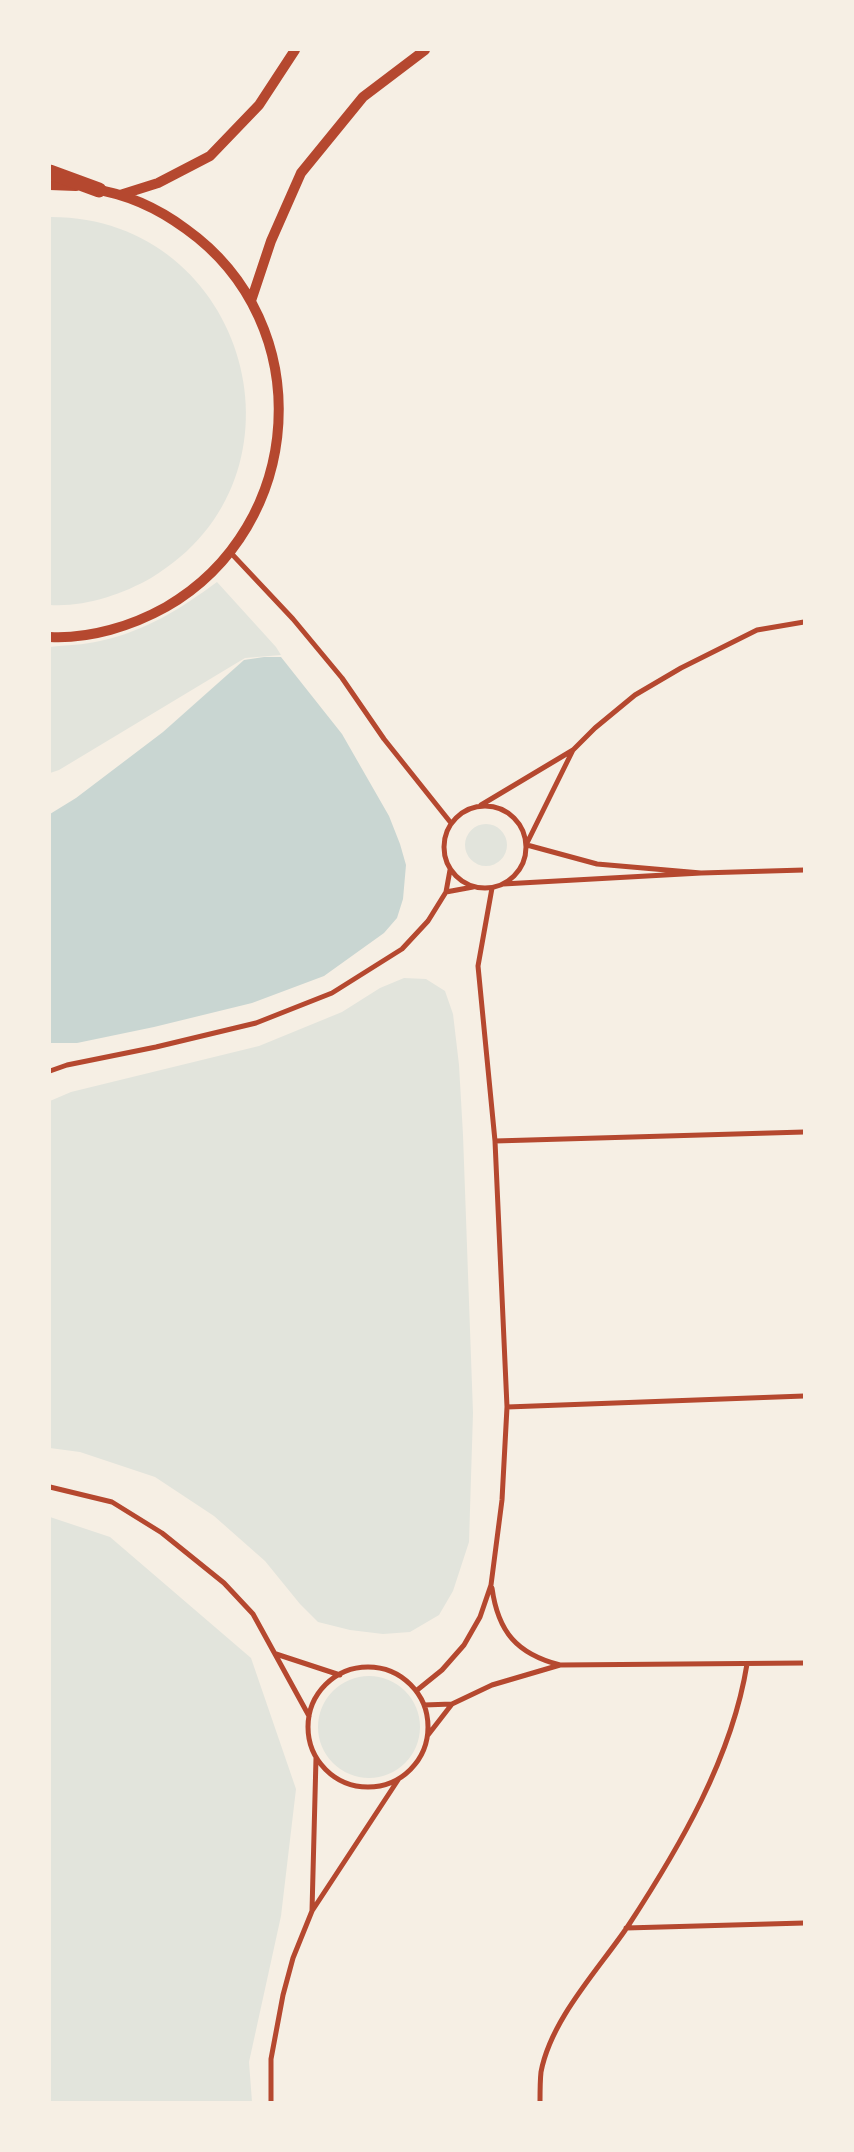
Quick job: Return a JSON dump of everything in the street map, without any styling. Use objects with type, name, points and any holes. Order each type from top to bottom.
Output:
[{"type":"highway","points":[[50,172],[99,190]]},
{"type":"main road","points":[[120,195],[158,183],[210,156],[259,105],[295,50]]},
{"type":"main road","points":[[251,301],[271,241],[301,173],[363,97],[425,50]]},
{"type":"main road","points":[[50,185],[99,190],[147,205],[196,235],[217,255],[251,301],[264,328],[273,356],[278,385],[280,415],[277,445],[261,502],[247,528],[230,552],[208,576],[182,597],[153,614],[123,626],[91,634],[50,637]]},
{"type":"street","points":[[230,552],[292,618],[342,678],[384,739],[451,823]]},
{"type":"street","points":[[473,887],[460,880],[450,870],[445,859],[443,846],[445,834],[459,814],[481,805],[573,750],[635,694],[681,668],[757,630],[804,622]]},
{"type":"street","points":[[446,892],[473,887],[492,888],[503,884],[516,875],[524,861],[527,844],[573,750]]},
{"type":"street","points":[[481,805],[503,809],[519,823],[527,844]]},
{"type":"street","points":[[527,844],[597,864],[700,873]]},
{"type":"street","points":[[50,1071],[67,1065],[156,1047],[256,1023],[332,993],[402,949],[428,921],[446,892],[450,870]]},
{"type":"street","points":[[503,884],[700,873],[804,870]]},
{"type":"street","points":[[416,1691],[442,1670],[464,1645],[480,1617],[491,1585],[502,1500],[507,1407],[495,1141],[478,966],[492,888]]},
{"type":"street","points":[[495,1141],[804,1132]]},
{"type":"street","points":[[507,1407],[804,1396]]},
{"type":"street","points":[[50,1487],[112,1502],[162,1533],[224,1583],[252,1614],[309,1716]]},
{"type":"street","points":[[491,1585],[494,1604],[500,1622],[511,1638],[525,1651],[542,1660],[560,1666]]},
{"type":"street","points":[[275,1654],[340,1674]]},
{"type":"street","points":[[424,1705],[452,1704],[492,1686],[560,1666],[804,1663]]},
{"type":"street","points":[[540,2102],[541,2071],[554,2034],[586,1982],[626,1928],[666,1866],[695,1812],[738,1709],[747,1664]]},
{"type":"street","points":[[270,2102],[271,2058],[283,1995],[293,1958],[312,1911],[398,1780],[412,1769],[418,1761],[423,1753],[428,1736],[428,1720],[424,1705],[416,1691],[405,1680],[392,1672],[376,1668],[360,1668],[340,1674],[319,1692],[311,1707],[309,1741],[316,1758],[328,1773],[343,1782],[362,1787],[380,1786],[398,1780]]},
{"type":"street","points":[[428,1736],[452,1704]]},
{"type":"street","points":[[312,1911],[316,1758]]},
{"type":"street","points":[[626,1928],[804,1923]]},
{"type":"shaded area","points":[[50,217],[118,228],[173,259],[214,304],[238,359],[246,419],[235,479],[204,533],[151,578],[127,590],[102,599],[63,605],[50,605]]},
{"type":"shaded area","points":[[217,582],[276,647],[281,655],[245,658],[59,770],[50,773],[50,647],[81,644],[117,637],[162,618]]},
{"type":"shaded area","points":[[281,657],[342,734],[389,816],[406,865],[403,899],[397,918],[384,933],[324,976],[252,1003],[154,1027],[77,1043],[50,1043],[50,814],[76,798],[163,732],[244,660]]},
{"type":"shaded area","points":[[490,824],[498,827],[504,833],[507,845],[504,857],[498,863],[482,866],[474,863],[468,857],[465,841],[468,833],[474,827]]},
{"type":"shaded area","points":[[404,978],[426,979],[445,991],[453,1014],[459,1065],[473,1413],[469,1542],[453,1591],[439,1615],[410,1632],[383,1634],[350,1630],[318,1622],[300,1604],[265,1561],[214,1516],[155,1477],[80,1452],[50,1448],[50,1101],[71,1092],[259,1046],[342,1012],[380,988]]},
{"type":"shaded area","points":[[50,1517],[110,1537],[251,1658],[296,1789],[281,1916],[249,2062],[252,2102],[50,2102]]},
{"type":"shaded area","points":[[369,1676],[389,1680],[405,1691],[416,1707],[420,1727],[416,1747],[405,1763],[389,1774],[369,1778],[349,1774],[333,1763],[322,1747],[318,1727],[322,1707],[333,1691],[349,1680]]}]
